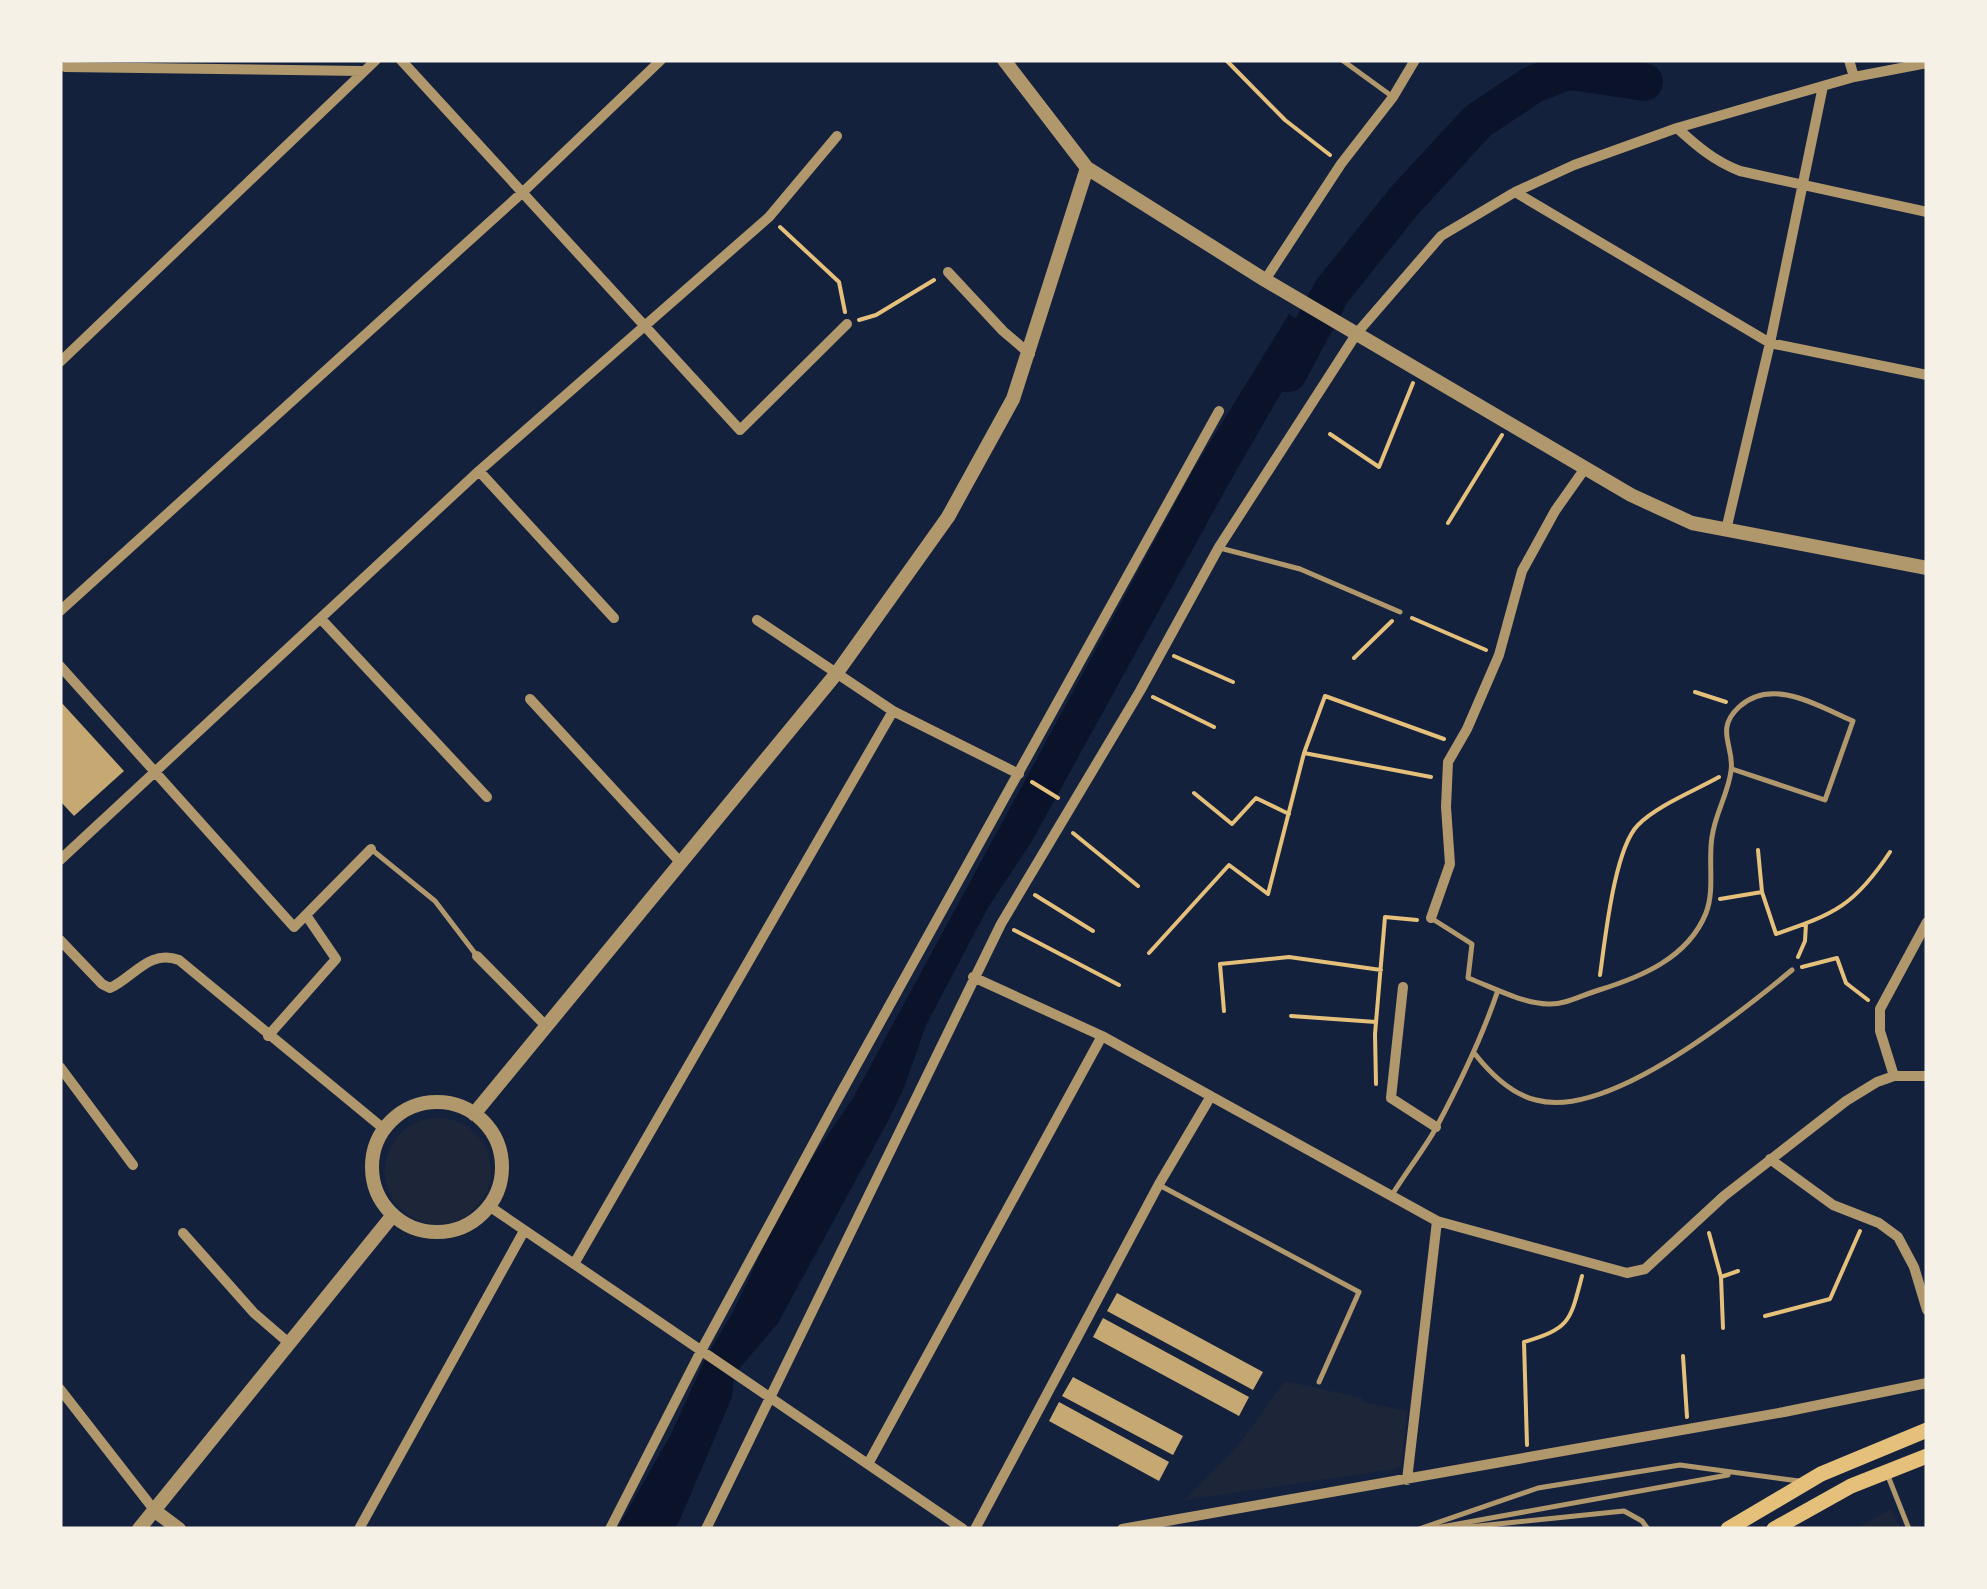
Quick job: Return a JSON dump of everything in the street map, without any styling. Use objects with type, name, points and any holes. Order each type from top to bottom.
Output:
[{"type":"main road","points":[[1728,1529],[1807,1482],[1927,1430]]},
{"type":"main road","points":[[1774,1529],[1830,1497],[1927,1456]]},
{"type":"street","points":[[401,60],[740,430],[847,324]]},
{"type":"street","points":[[60,611],[524,191],[661,60]]},
{"type":"street","points":[[1004,60],[1087,168],[1265,280],[1663,510],[1692,523],[1927,568]]},
{"type":"street","points":[[1265,280],[1414,60]]},
{"type":"street","points":[[1849,60],[1854,77]]},
{"type":"street","points":[[706,1529],[1001,924],[1219,548],[1356,333],[1441,236],[1515,192],[1574,165],[1678,128],[1854,77],[1927,64]]},
{"type":"street","points":[[66,66],[367,65]]},
{"type":"street","points":[[60,362],[367,65]]},
{"type":"street","points":[[1726,530],[1770,343],[1823,86]]},
{"type":"street","points":[[1678,128],[1721,164],[1927,212]]},
{"type":"street","points":[[60,860],[479,471],[769,217],[837,136]]},
{"type":"street","points":[[474,1114],[836,674],[948,517],[1013,399],[1087,168]]},
{"type":"street","points":[[1515,192],[1770,343],[1927,375]]},
{"type":"street","points":[[948,272],[1002,331],[1030,354]]},
{"type":"street","points":[[610,1529],[837,1100],[1022,776],[1219,411]]},
{"type":"street","points":[[1431,918],[1450,864],[1448,762],[1500,656],[1522,571],[1555,511],[1586,467]]},
{"type":"street","points":[[479,471],[614,618]]},
{"type":"street","points":[[322,620],[487,796]]},
{"type":"street","points":[[758,620],[893,711],[1022,776]]},
{"type":"street","points":[[60,666],[294,927],[371,849]]},
{"type":"street","points":[[530,700],[680,862]]},
{"type":"street","points":[[574,1264],[893,711]]},
{"type":"street","points":[[268,1036],[336,958],[306,916]]},
{"type":"street","points":[[1894,1076],[1880,1031],[1880,1009],[1927,922]]},
{"type":"street","points":[[60,940],[110,988],[152,959],[166,956],[184,964],[384,1129]]},
{"type":"street","points":[[478,956],[546,1026]]},
{"type":"street","points":[[973,977],[1102,1036],[1437,1221],[1628,1273],[1640,1272],[1704,1214],[1846,1100],[1894,1076],[1927,1076]]},
{"type":"street","points":[[1404,987],[1391,1098],[1436,1127]]},
{"type":"street","points":[[868,1464],[1102,1036]]},
{"type":"street","points":[[60,1068],[133,1165]]},
{"type":"street","points":[[974,1529],[1159,1184],[1211,1096]]},
{"type":"street","points":[[426,1103],[451,1104],[474,1114],[492,1133],[501,1158],[500,1183],[489,1206],[471,1222],[449,1231],[413,1228],[393,1215],[379,1196],[372,1174],[374,1150],[384,1129],[403,1112],[426,1103]]},
{"type":"street","points":[[1770,1159],[1833,1204],[1890,1229],[1904,1244],[1927,1310]]},
{"type":"street","points":[[489,1206],[963,1529]]},
{"type":"street","points":[[139,1529],[393,1215]]},
{"type":"street","points":[[1406,1480],[1437,1221]]},
{"type":"street","points":[[359,1529],[524,1231]]},
{"type":"street","points":[[183,1234],[254,1313],[290,1344]]},
{"type":"street","points":[[1122,1529],[1688,1429],[1927,1382]]},
{"type":"street","points":[[60,1389],[155,1511],[179,1529]]},
{"type":"lane","points":[[1342,60],[1393,96]]},
{"type":"lane","points":[[1219,548],[1300,570],[1400,612]]},
{"type":"lane","points":[[1431,918],[1472,944],[1468,978],[1544,1004],[1570,1000],[1638,978],[1669,959],[1699,926],[1710,901],[1712,838],[1732,769],[1726,732],[1740,706],[1758,696],[1791,695],[1853,721],[1825,800],[1732,769]]},
{"type":"lane","points":[[371,849],[434,901],[478,956]]},
{"type":"lane","points":[[1475,1054],[1496,1077],[1539,1101],[1600,1095],[1697,1042],[1792,970]]},
{"type":"lane","points":[[1391,1196],[1436,1127],[1475,1054],[1498,990]]},
{"type":"lane","points":[[1159,1184],[1359,1292],[1319,1382]]},
{"type":"lane","points":[[1419,1529],[1538,1488],[1680,1464],[1807,1482]]},
{"type":"lane","points":[[1886,1472],[1908,1529]]},
{"type":"lane","points":[[1430,1529],[1736,1474]]},
{"type":"lane","points":[[1449,1529],[1624,1511],[1648,1529]]},
{"type":"path","points":[[1226,60],[1285,120],[1341,164]]},
{"type":"path","points":[[769,217],[839,282],[847,324],[876,315],[948,272]]},
{"type":"path","points":[[1330,434],[1379,467],[1418,370]]},
{"type":"path","points":[[1448,523],[1509,422]]},
{"type":"path","points":[[1354,658],[1400,612],[1500,656]]},
{"type":"path","points":[[1155,662],[1168,669],[1174,656],[1233,682]]},
{"type":"path","points":[[1140,690],[1214,727]]},
{"type":"path","points":[[1695,692],[1740,706]]},
{"type":"path","points":[[1149,952],[1229,865],[1268,894],[1304,753],[1325,696],[1458,744]]},
{"type":"path","points":[[1304,753],[1446,780]]},
{"type":"path","points":[[1598,990],[1617,876],[1632,832],[1646,819],[1732,769]]},
{"type":"path","points":[[1022,776],[1062,801]]},
{"type":"path","points":[[1194,792],[1232,824],[1256,798],[1289,814]]},
{"type":"path","points":[[1062,824],[1138,886]]},
{"type":"path","points":[[1758,850],[1762,892],[1776,934],[1851,901],[1867,887],[1890,852]]},
{"type":"path","points":[[1022,887],[1092,931]]},
{"type":"path","points":[[1710,901],[1762,892]]},
{"type":"path","points":[[1376,1089],[1376,1022],[1385,917],[1407,922],[1431,918]]},
{"type":"path","points":[[1001,924],[1118,986]]},
{"type":"path","points":[[1792,970],[1805,941],[1806,924]]},
{"type":"path","points":[[1224,1011],[1220,964],[1289,958],[1380,970]]},
{"type":"path","points":[[1792,970],[1837,958],[1846,984],[1880,1009]]},
{"type":"path","points":[[1291,1016],[1376,1022]]},
{"type":"path","points":[[1704,1214],[1721,1277],[1723,1328]]},
{"type":"path","points":[[1765,1316],[1830,1298],[1866,1217]]},
{"type":"path","points":[[1528,1458],[1524,1342],[1557,1332],[1572,1313],[1586,1261]]},
{"type":"path","points":[[1721,1277],[1738,1271]]},
{"type":"path","points":[[1684,1356],[1688,1429]]},
{"type":"shaded area","points":[[1289,314],[1317,331],[1032,841],[989,906],[926,1025],[888,1121],[778,1323],[734,1375],[732,1397],[679,1522],[674,1529],[617,1529],[671,1434],[773,1227],[814,1155],[853,1098],[1193,470]]},
{"type":"shaded area","points":[[438,1118],[458,1122],[476,1133],[487,1151],[491,1171],[487,1191],[476,1209],[458,1220],[438,1224],[418,1220],[400,1209],[389,1191],[385,1171],[389,1151],[400,1133],[418,1122]]},
{"type":"shaded area","points":[[1285,1381],[1407,1411],[1401,1465],[1185,1500],[1240,1443]]},
{"type":"shaded area","points":[[1891,1509],[1900,1529],[1855,1529]]},
{"type":"building","points":[[60,701],[124,771],[74,816],[60,801]]},
{"type":"building","points":[[1117,1293],[1263,1372],[1253,1390],[1107,1311]]},
{"type":"building","points":[[1103,1318],[1249,1397],[1239,1416],[1093,1337]]},
{"type":"building","points":[[1073,1377],[1183,1436],[1173,1455],[1062,1396]]},
{"type":"building","points":[[1059,1402],[1169,1462],[1159,1481],[1049,1421]]},
{"type":"waterway","points":[[1288,373],[1332,291],[1405,200],[1478,121],[1532,85],[1559,74],[1572,71],[1644,82]]}]
